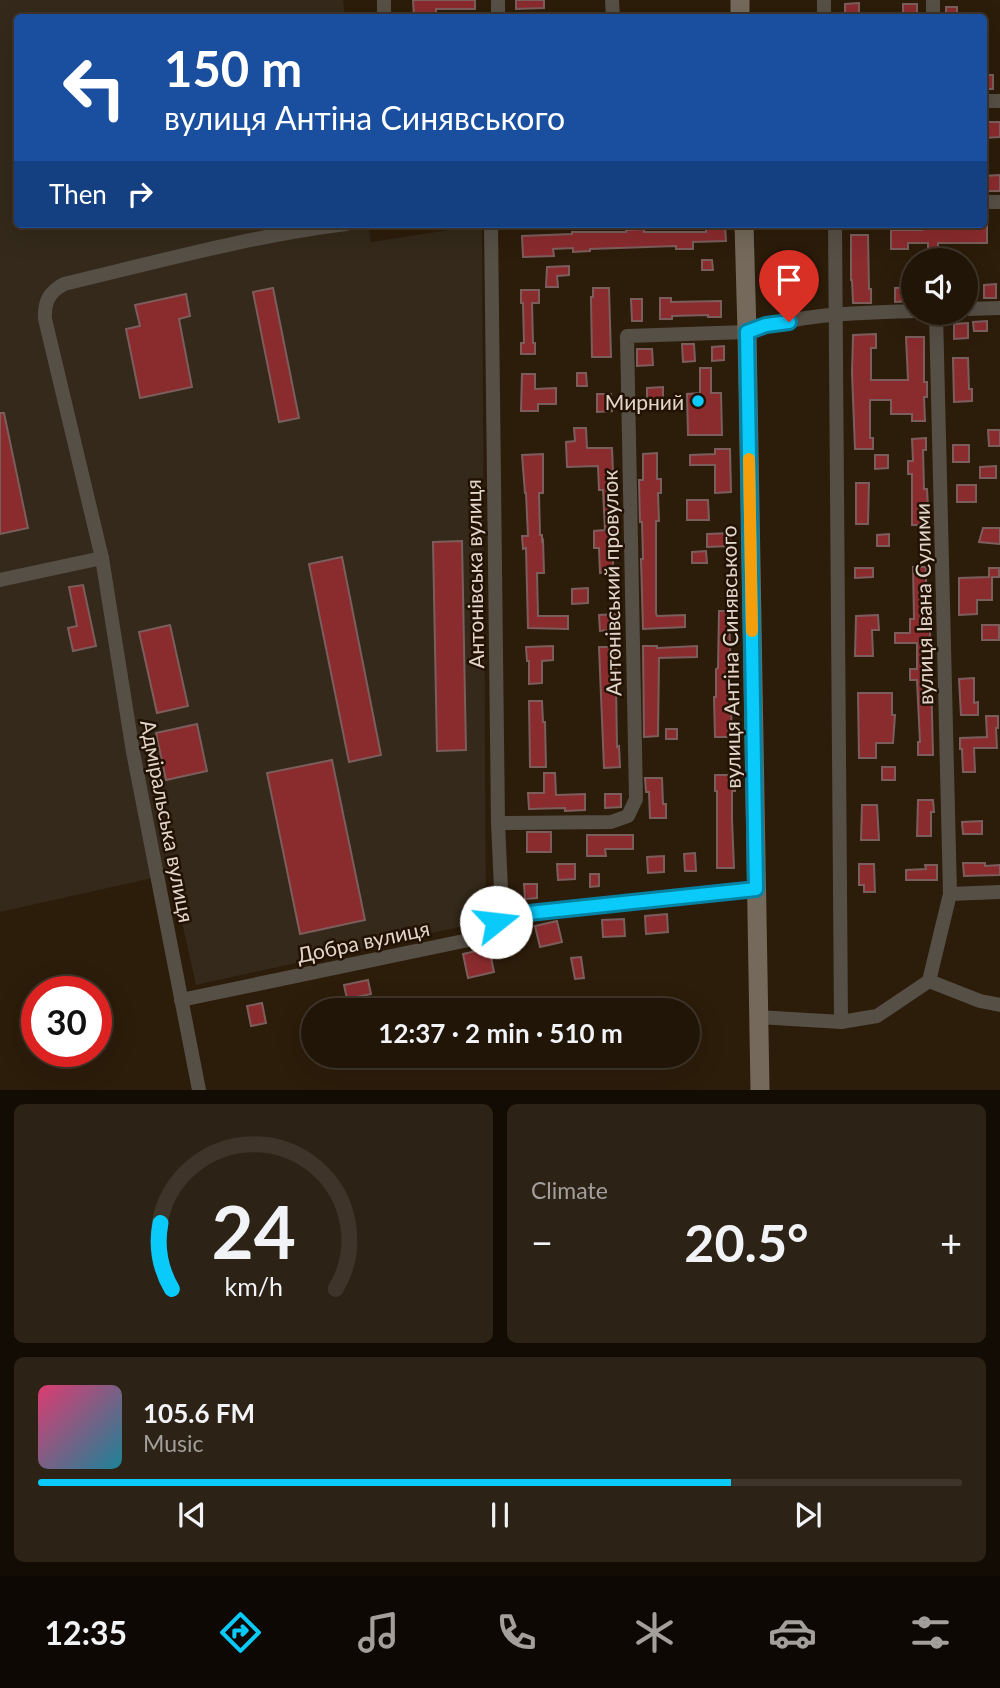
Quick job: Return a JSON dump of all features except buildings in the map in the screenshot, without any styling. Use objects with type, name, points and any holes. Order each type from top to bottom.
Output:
[{"type":"street","name":"Адміральська вулиця","points":[[199,1090],[133,752],[102,558],[45,319],[45,308],[48,296],[64,284],[236,242],[314,228]]},
{"type":"street","name":"Антонівська вулиця","points":[[491,228],[501,890],[496,922]]},
{"type":"street","name":"вулиця Антіна Синявського","points":[[744,228],[760,1090]]},
{"type":"street","points":[[835,228],[841,1022]]},
{"type":"street","points":[[978,309],[1000,308]]},
{"type":"street","points":[[747,332],[766,325],[835,314],[901,311]]},
{"type":"street","name":"вулиця Івана Сулими","points":[[929,981],[950,894],[936,325]]},
{"type":"street","name":"Антонівський провулок","points":[[498,823],[611,822],[628,816],[632,810],[636,799],[627,336],[747,332]]},
{"type":"street","points":[[0,580],[102,558]]},
{"type":"street","name":"Добра вулиця","points":[[181,1000],[478,938],[496,922],[510,915],[756,889]]},
{"type":"street","points":[[950,894],[1000,892]]},
{"type":"street","points":[[758,1017],[841,1022],[877,1016],[929,981],[1000,1006]]},
{"type":"shaded area","points":[[0,0],[343,0],[345,14],[14,14],[14,228],[369,228],[371,242],[462,228],[482,228],[486,921],[196,985],[171,874],[0,912]]},
{"type":"slow traffic","points":[[749,459],[752,631]]},
{"type":"place","name":"Мирний","points":[[698,401]]},
{"type":"route","points":[[496,922],[510,915],[756,889],[747,332],[766,325],[789,322]]}]
